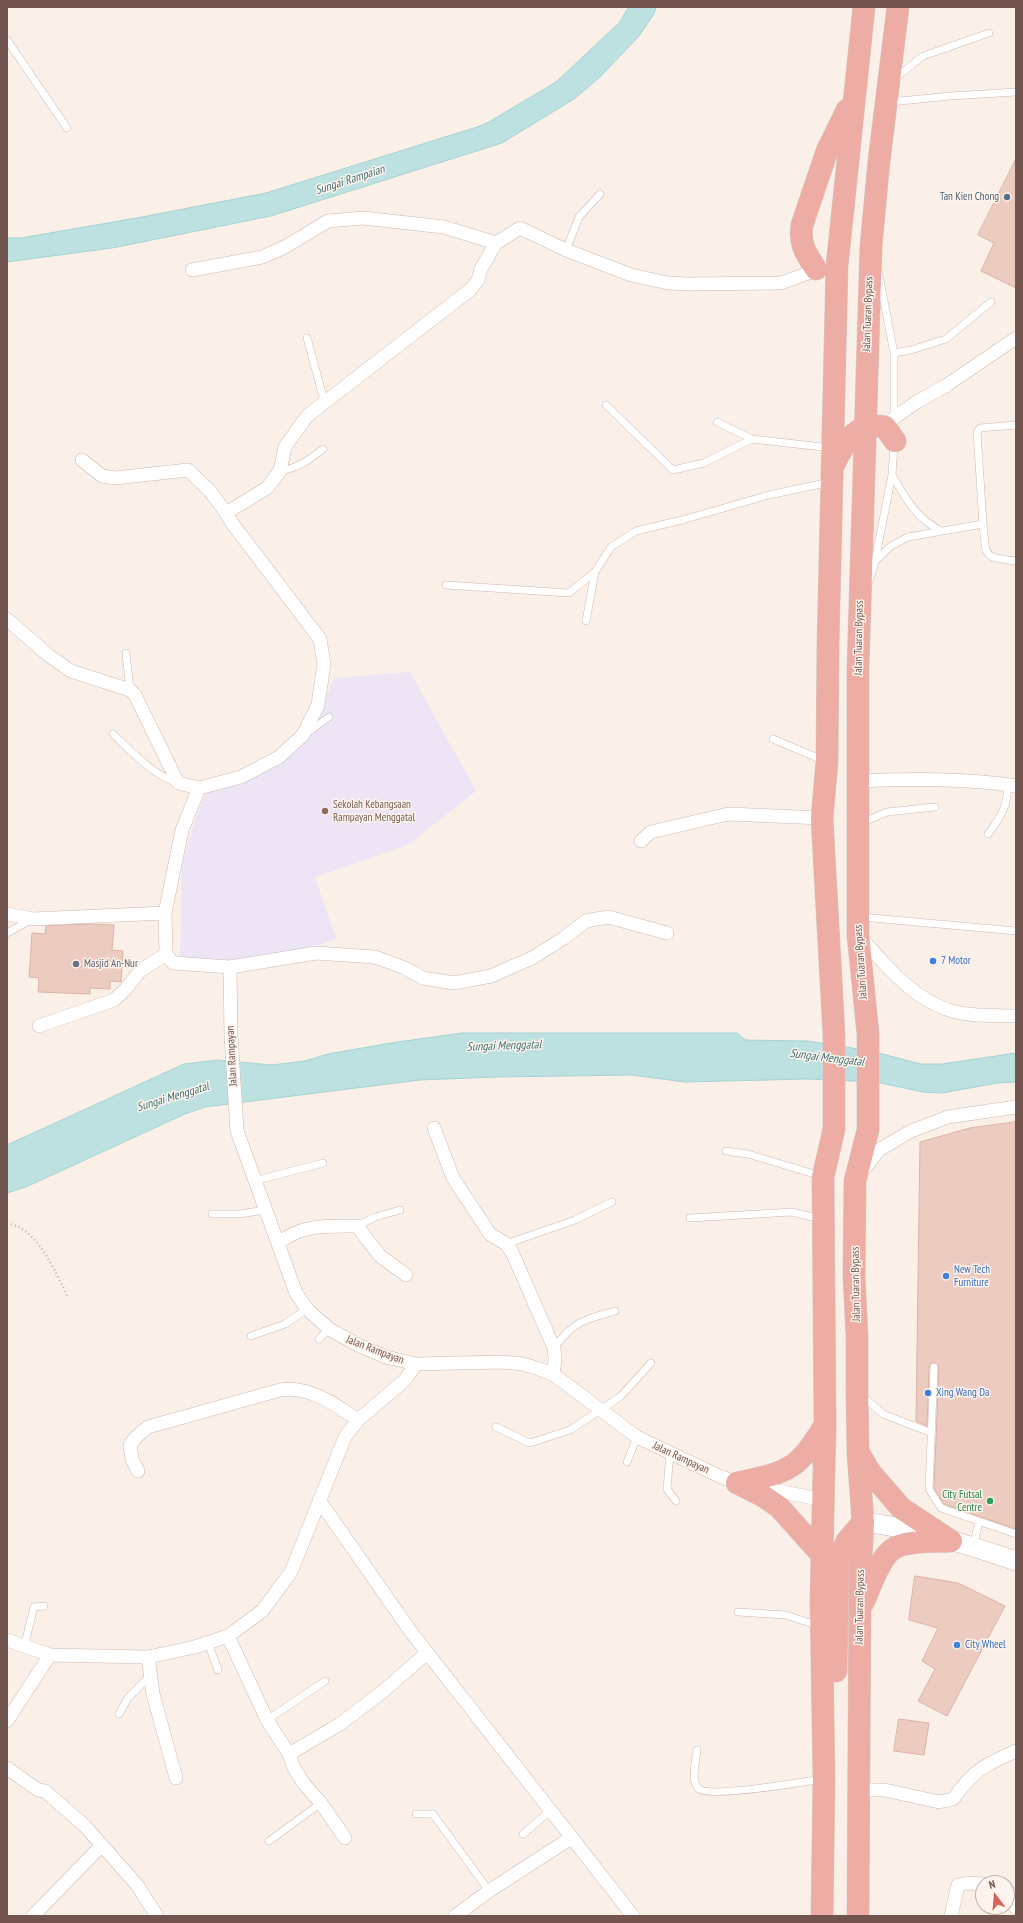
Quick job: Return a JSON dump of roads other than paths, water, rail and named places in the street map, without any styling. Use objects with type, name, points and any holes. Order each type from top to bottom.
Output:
[{"type":"highway","points":[[822,1916],[824,1779],[821,1626],[824,1500],[823,1176],[834,1129],[834,1035],[822,818],[827,762],[832,466],[826,268],[853,100],[864,7]]},
{"type":"highway","points":[[826,268],[853,248],[860,232],[874,65],[884,7]]},
{"type":"highway","name":"Jalan Tuaran Bypass","points":[[858,1916],[860,1610],[863,1522],[858,1453],[857,1336],[854,1276],[855,1180],[868,1130],[868,1034],[858,926],[860,621],[871,246],[887,93],[898,7]]},
{"type":"highway","points":[[826,268],[802,247],[800,236],[802,225],[827,151],[853,100]]},
{"type":"highway","points":[[832,466],[852,434],[866,427],[874,424],[885,427],[894,441]]},
{"type":"highway","points":[[737,1483],[781,1472],[796,1464],[810,1450],[824,1425]]},
{"type":"highway","points":[[858,1453],[870,1472],[901,1508],[951,1541]]},
{"type":"highway","points":[[737,1483],[763,1496],[779,1507],[822,1555]]},
{"type":"highway","points":[[834,1916],[835,1689],[838,1561],[841,1551],[847,1541],[863,1522]]},
{"type":"highway","points":[[860,1610],[881,1564],[893,1548],[902,1544],[951,1541]]},
{"type":"street","points":[[192,270],[262,257],[285,247],[328,220],[363,218],[444,228],[496,243]]},
{"type":"street","points":[[226,513],[267,488],[280,471],[285,447],[307,416],[325,404],[470,290],[478,280],[481,269],[496,243],[520,228],[566,250],[631,274],[668,282],[688,284],[781,283],[826,268]]},
{"type":"street","points":[[894,418],[915,403],[947,385],[1016,338]]},
{"type":"street","points":[[7,619],[48,654],[71,671],[130,690],[135,695],[178,783],[199,788],[241,777],[279,757],[303,735],[318,705],[324,664],[322,643],[232,523],[210,491],[188,470],[115,478],[102,476],[82,460]]},
{"type":"street","points":[[859,781],[910,780],[1012,785]]},
{"type":"street","points":[[199,788],[182,830],[165,913],[166,954],[172,963],[179,965],[230,967],[316,953],[375,957],[404,968],[423,978],[454,983],[491,976],[532,958],[564,938],[586,921],[608,917],[667,933]]},
{"type":"street","points":[[641,841],[651,832],[728,814],[822,818]]},
{"type":"street","points":[[7,914],[33,919],[165,913]]},
{"type":"street","points":[[858,926],[906,986],[923,999],[947,1010],[976,1014],[1016,1016]]},
{"type":"street","points":[[39,1026],[114,1000],[125,990],[140,971],[166,954]]},
{"type":"street","name":"Jalan Rampayan","points":[[230,967],[231,1035],[237,1130],[254,1181],[296,1293],[307,1310],[329,1330],[386,1357],[416,1364],[502,1362],[523,1364],[553,1374],[599,1411],[637,1437],[670,1453],[737,1483],[824,1500]]},
{"type":"street","points":[[855,1180],[879,1150],[911,1131],[948,1117],[1016,1107]]},
{"type":"street","points":[[434,1128],[452,1178],[490,1234],[506,1244],[512,1252],[554,1348],[555,1360],[553,1374]]},
{"type":"street","points":[[278,1244],[286,1236],[310,1228],[357,1226],[380,1256],[406,1275]]},
{"type":"street","points":[[7,1640],[50,1655],[148,1657],[208,1643],[228,1636],[262,1611],[291,1572],[345,1437],[358,1420],[405,1380],[416,1364]]},
{"type":"street","points":[[138,1471],[132,1459],[130,1445],[136,1436],[148,1427],[280,1390],[291,1388],[301,1389],[328,1402],[358,1420]]},
{"type":"street","points":[[319,1500],[427,1654],[633,1916]]},
{"type":"street","points":[[863,1522],[892,1525],[973,1547],[1016,1561]]},
{"type":"street","points":[[228,1636],[267,1720],[289,1754],[304,1784],[321,1803],[345,1838]]},
{"type":"street","points":[[289,1754],[340,1724],[381,1693],[427,1654]]},
{"type":"street","points":[[7,1721],[50,1655]]},
{"type":"street","points":[[148,1657],[150,1676],[176,1778]]},
{"type":"street","points":[[858,1790],[885,1790],[939,1802],[953,1799],[968,1779],[982,1767],[1016,1752]]},
{"type":"street","points":[[7,1768],[38,1790],[45,1791],[85,1826],[137,1885],[157,1916]]},
{"type":"street","points":[[455,1916],[490,1891],[571,1838]]},
{"type":"street","points":[[33,1916],[102,1845]]},
{"type":"street","points":[[951,1916],[958,1885],[975,1883]]},
{"type":"lane","points":[[887,93],[924,56],[989,33]]},
{"type":"lane","points":[[7,40],[9,48],[67,128]]},
{"type":"lane","points":[[887,93],[950,96],[1016,92]]},
{"type":"lane","points":[[566,250],[579,217],[600,194]]},
{"type":"lane","points":[[860,621],[892,476],[894,441],[894,353],[878,267],[871,246]]},
{"type":"lane","points":[[894,353],[911,350],[946,339],[991,302]]},
{"type":"lane","points":[[307,338],[325,404]]},
{"type":"lane","points":[[606,406],[673,470],[704,463],[752,439]]},
{"type":"lane","points":[[717,422],[752,439],[832,466]]},
{"type":"lane","points":[[1016,425],[980,428],[977,432],[986,550],[989,556],[994,559],[1016,562]]},
{"type":"lane","points":[[280,471],[306,463],[323,449]]},
{"type":"lane","points":[[446,585],[569,593],[595,572],[611,547],[636,531],[682,520],[769,495],[832,466]]},
{"type":"lane","points":[[892,476],[914,510],[926,523],[941,531]]},
{"type":"lane","points":[[874,561],[891,546],[908,537],[983,524]]},
{"type":"lane","points":[[586,621],[595,572]]},
{"type":"lane","points":[[126,653],[130,690]]},
{"type":"lane","points":[[303,735],[329,717]]},
{"type":"lane","points":[[113,734],[140,761],[165,779],[178,783]]},
{"type":"lane","points":[[773,739],[827,762]]},
{"type":"lane","points":[[988,834],[1005,808],[1012,785]]},
{"type":"lane","points":[[859,824],[887,812],[935,807]]},
{"type":"lane","points":[[7,933],[33,919]]},
{"type":"lane","points":[[858,926],[1016,931]]},
{"type":"lane","points":[[726,1150],[748,1154],[823,1176]]},
{"type":"lane","points":[[254,1181],[323,1163]]},
{"type":"lane","points":[[506,1244],[575,1220],[612,1202]]},
{"type":"lane","points":[[212,1214],[240,1214],[265,1210]]},
{"type":"lane","points":[[357,1226],[375,1218],[400,1210]]},
{"type":"lane","points":[[690,1218],[792,1212],[823,1219]]},
{"type":"lane","points":[[251,1336],[285,1324],[307,1310]]},
{"type":"lane","points":[[554,1348],[571,1327],[591,1318],[615,1311]]},
{"type":"lane","points":[[319,1339],[329,1330]]},
{"type":"lane","points":[[496,1427],[530,1443],[570,1430],[621,1396],[651,1363]]},
{"type":"lane","points":[[934,1367],[929,1489],[941,1508],[1016,1534]]},
{"type":"lane","points":[[857,1391],[883,1414],[932,1432]]},
{"type":"lane","points":[[627,1462],[637,1437]]},
{"type":"lane","points":[[670,1453],[667,1489],[676,1501]]},
{"type":"lane","points":[[973,1547],[979,1522]]},
{"type":"lane","points":[[26,1646],[26,1635],[34,1607],[44,1606]]},
{"type":"lane","points":[[738,1612],[786,1615],[821,1626]]},
{"type":"lane","points":[[208,1643],[218,1670]]},
{"type":"lane","points":[[119,1714],[128,1698],[150,1676]]},
{"type":"lane","points":[[267,1720],[325,1681]]},
{"type":"lane","points":[[697,1750],[694,1781],[698,1788],[704,1791],[734,1791],[824,1779]]},
{"type":"lane","points":[[268,1841],[321,1803]]},
{"type":"lane","points":[[523,1834],[550,1811]]},
{"type":"lane","points":[[416,1814],[433,1814],[490,1891]]},
{"type":"water","name":"Sungai Rampaian","points":[[629,7],[656,7],[654,14],[639,36],[600,77],[574,99],[502,143],[271,216],[112,248],[7,262],[7,238],[21,238],[142,217],[266,193],[487,123],[556,82],[619,23]]},
{"type":"water","name":"Sungai Menggatal","points":[[462,1033],[737,1033],[745,1040],[808,1041],[871,1051],[921,1064],[942,1064],[1016,1053],[1016,1082],[998,1083],[942,1093],[923,1092],[876,1082],[807,1079],[685,1082],[631,1075],[420,1080],[205,1107],[185,1114],[26,1187],[7,1193],[7,1145],[184,1064],[217,1060],[272,1065],[305,1061],[328,1054],[391,1043]]},
{"type":"place","name":"Tan Kien Chong","points":[[1007,197]]},
{"type":"place","name":"Sekolah Kebangsaan Rampayan Menggatal","points":[[325,811]]},
{"type":"place","name":"7 Motor","points":[[933,961]]},
{"type":"place","name":"Masjid An-Nur","points":[[76,964]]},
{"type":"place","name":"New Tech Furniture","points":[[946,1276]]},
{"type":"place","name":"Xing Wang Da","points":[[928,1393]]},
{"type":"place","name":"City Futsal Centre","points":[[990,1501]]},
{"type":"place","name":"City Wheel","points":[[957,1645]]}]
